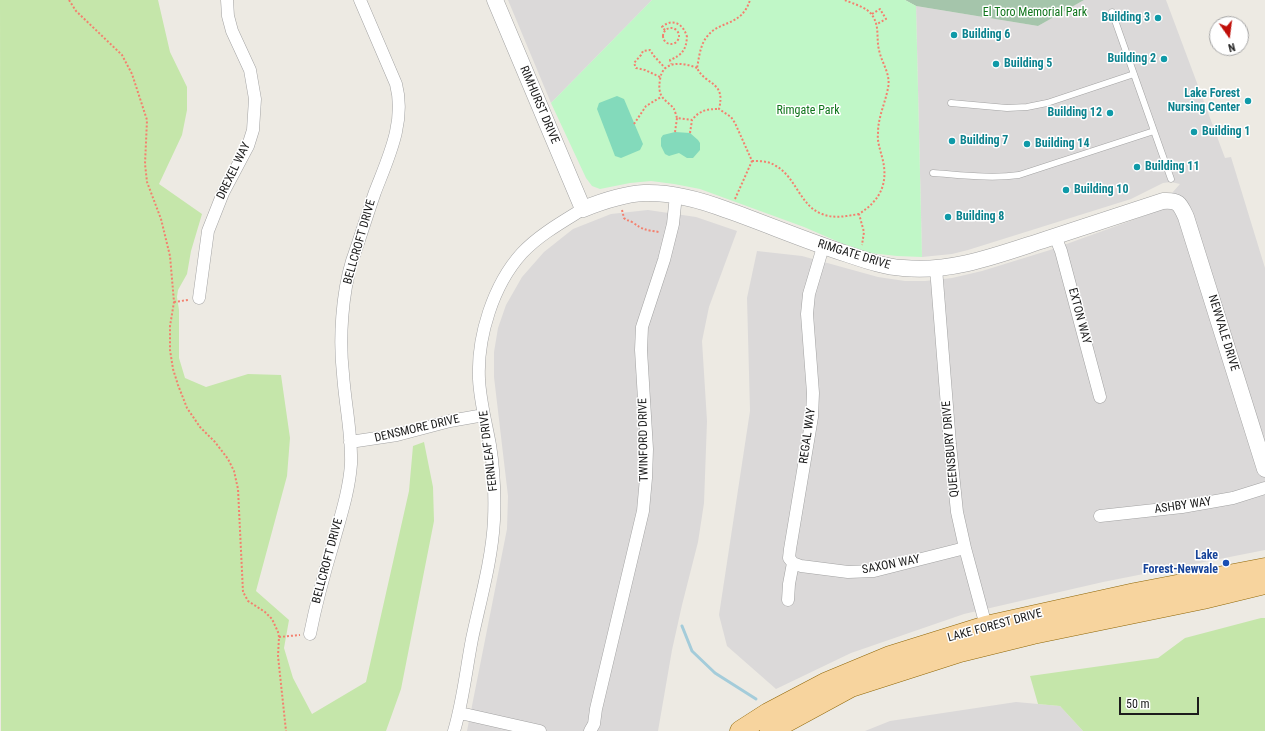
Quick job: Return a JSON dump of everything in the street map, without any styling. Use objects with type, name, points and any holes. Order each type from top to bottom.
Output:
[{"type":"main road","name":"LAKE FOREST DRIVE","points":[[740,731],[768,713],[825,683],[890,656],[986,626],[1135,593],[1265,568]]},
{"type":"main road","name":"LAKE FOREST DRIVE","points":[[770,731],[851,687],[960,652],[1033,634],[1203,599],[1265,584]]},
{"type":"main road","points":[[960,652],[968,641],[986,626],[1022,629],[1033,634]]},
{"type":"street","name":"DREXEL WAY","points":[[199,298],[208,231],[223,193],[240,162],[253,130],[255,99],[250,70],[232,31],[228,16],[227,0]]},
{"type":"street","name":"BELLCROFT DRIVE","points":[[310,634],[318,594],[348,488],[350,442],[342,372],[344,299],[352,263],[366,217],[395,140],[398,123],[399,98],[396,84],[360,0]]},
{"type":"street","name":"RIMHURST DRIVE","points":[[495,0],[583,209]]},
{"type":"street","name":"RIMGATE DRIVE","points":[[583,209],[606,200],[644,193],[676,195],[702,201],[782,230],[823,247],[879,264],[901,268],[936,268],[952,267],[985,259],[1163,201],[1174,201]]},
{"type":"street","name":"TWINFORD DRIVE","points":[[590,731],[594,724],[596,709],[643,511],[647,449],[641,350],[642,327],[664,260],[673,224],[676,195]]},
{"type":"street","name":"NEWVALE DRIVE","points":[[1174,201],[1179,204],[1186,217],[1265,469]]},
{"type":"street","name":"FERNLEAF DRIVE","points":[[454,731],[460,713],[471,646],[492,548],[494,521],[493,478],[490,447],[479,380],[480,354],[484,330],[491,307],[508,272],[522,254],[541,236],[583,209]]},
{"type":"street","name":"EXTON WAY","points":[[1055,236],[1061,251],[1100,397]]},
{"type":"street","name":"REGAL WAY","points":[[788,600],[793,563],[789,558],[790,549],[812,417],[813,393],[808,307],[809,294],[823,247]]},
{"type":"street","name":"QUEENSBURY DRIVE","points":[[936,268],[957,512],[986,626]]},
{"type":"street","name":"DENSMORE DRIVE","points":[[350,442],[397,436],[450,421],[484,415]]},
{"type":"street","name":"ASHBY WAY","points":[[1100,516],[1182,507],[1233,498],[1265,488]]},
{"type":"street","name":"SAXON WAY","points":[[793,563],[801,566],[848,572],[874,570],[965,548]]},
{"type":"street","points":[[754,731],[806,693]]},
{"type":"street","points":[[460,713],[540,731]]},
{"type":"lane","points":[[1112,12],[1171,179]]},
{"type":"lane","points":[[951,103],[1007,108],[1027,107],[1047,103],[1134,74]]},
{"type":"lane","points":[[933,173],[988,177],[1019,175],[1154,131]]},
{"type":"path","points":[[68,0],[76,11],[122,55],[132,74],[147,120],[146,175],[149,189],[161,219],[170,256],[174,302],[170,326],[170,350],[173,369],[187,408],[200,427],[215,442],[228,459],[236,480],[243,592],[248,601],[265,612],[272,619],[279,636],[278,656],[286,731]]},
{"type":"path","points":[[696,68],[702,44],[706,38],[718,28],[743,14],[750,0]]},
{"type":"path","points":[[752,161],[763,161],[776,166],[788,177],[807,204],[822,214],[838,217],[859,214],[874,202],[883,188],[885,178],[884,165],[878,134],[880,115],[889,81],[886,66],[879,48],[876,24],[872,14],[846,0]]},
{"type":"path","points":[[872,14],[880,9],[886,19],[876,24]]},
{"type":"path","points":[[665,30],[670,28],[676,29],[679,36],[677,42],[673,44],[665,42],[663,35],[665,30],[662,27],[665,24],[674,22],[681,26],[687,37],[684,50],[679,56],[670,60],[672,64]]},
{"type":"path","points":[[660,77],[645,70],[636,68],[634,63],[643,51],[650,50],[665,68]]},
{"type":"path","points":[[675,132],[677,118],[674,108],[661,97],[659,90],[662,70],[672,64],[682,63],[696,68],[699,73],[718,87],[721,100],[719,109]]},
{"type":"path","points":[[634,124],[646,106],[661,97]]},
{"type":"path","points":[[690,133],[692,120],[703,110],[719,109],[731,117],[735,123],[752,161],[730,211]]},
{"type":"path","points":[[677,118],[692,120]]},
{"type":"path","points":[[618,197],[624,218],[626,220],[642,229],[670,234]]},
{"type":"path","points":[[858,258],[864,238],[864,228],[859,214]]},
{"type":"path","points":[[174,302],[199,298]]},
{"type":"path","points":[[279,636],[310,634]]},
{"type":"shaded area","points":[[508,0],[652,0],[551,103]]},
{"type":"shaded area","points":[[1084,0],[1166,0],[1225,158],[1231,157],[1265,268],[1265,550],[1103,582],[964,614],[851,653],[776,689],[727,646],[719,615],[750,411],[747,298],[757,251],[802,256],[878,277],[905,281],[925,281],[952,278],[982,271],[1050,250],[1155,212],[1180,184],[1171,182],[1163,183],[1131,199],[968,250],[952,254],[922,257],[916,6],[1038,26]]},
{"type":"shaded area","points":[[648,210],[696,217],[737,231],[709,307],[702,341],[707,421],[704,503],[698,542],[672,650],[658,731],[467,731],[507,529],[508,496],[494,377],[494,352],[498,328],[506,305],[522,277],[544,252],[573,229],[611,214]]},
{"type":"shaded area","points":[[1016,702],[1060,706],[1083,731],[865,731],[890,721]]},
{"type":"green space","points":[[0,0],[158,0],[170,52],[187,87],[187,110],[182,135],[159,184],[202,214],[191,251],[187,274],[178,290],[179,358],[185,378],[206,387],[248,374],[281,375],[290,438],[287,476],[256,591],[289,620],[284,648],[293,678],[312,714],[366,682],[409,491],[413,446],[424,442],[433,487],[434,521],[401,689],[386,731],[1,731]]},
{"type":"green space","name":"Rimgate Park","points":[[652,0],[905,0],[916,6],[922,257],[870,253],[700,189],[651,181],[630,183],[600,189],[592,186],[586,178],[551,103]]},
{"type":"green space","name":"El Toro Memorial Park","points":[[905,0],[1084,0],[1038,26],[916,6]]},
{"type":"green space","points":[[617,96],[624,99],[643,144],[640,150],[621,158],[615,156],[597,109],[599,103]]},
{"type":"green space","points":[[675,132],[690,133],[698,140],[700,143],[700,150],[693,158],[687,158],[679,153],[669,156],[665,154],[661,146],[661,138],[663,135]]},
{"type":"green space","points":[[1265,618],[1265,731],[1083,731],[1060,706],[1038,704],[1030,676],[1158,658],[1185,638]]},
{"type":"waterway","points":[[682,626],[692,651],[715,673],[756,699]]},
{"type":"place","name":"Building 3","points":[[1158,18]]},
{"type":"place","name":"Building 6","points":[[954,35]]},
{"type":"place","name":"Building 2","points":[[1164,59]]},
{"type":"place","name":"Building 5","points":[[996,64]]},
{"type":"place","name":"Lake Forest Nursing Center","points":[[1248,101]]},
{"type":"place","name":"Building 12","points":[[1110,113]]},
{"type":"place","name":"Building 1","points":[[1194,132]]},
{"type":"place","name":"Building 7","points":[[952,141]]},
{"type":"place","name":"Building 14","points":[[1027,144]]},
{"type":"place","name":"Building 11","points":[[1137,167]]},
{"type":"place","name":"Building 10","points":[[1066,190]]},
{"type":"place","name":"Building 8","points":[[948,217]]},
{"type":"place","name":"Lake Forest-Newvale","points":[[1226,563]]}]
